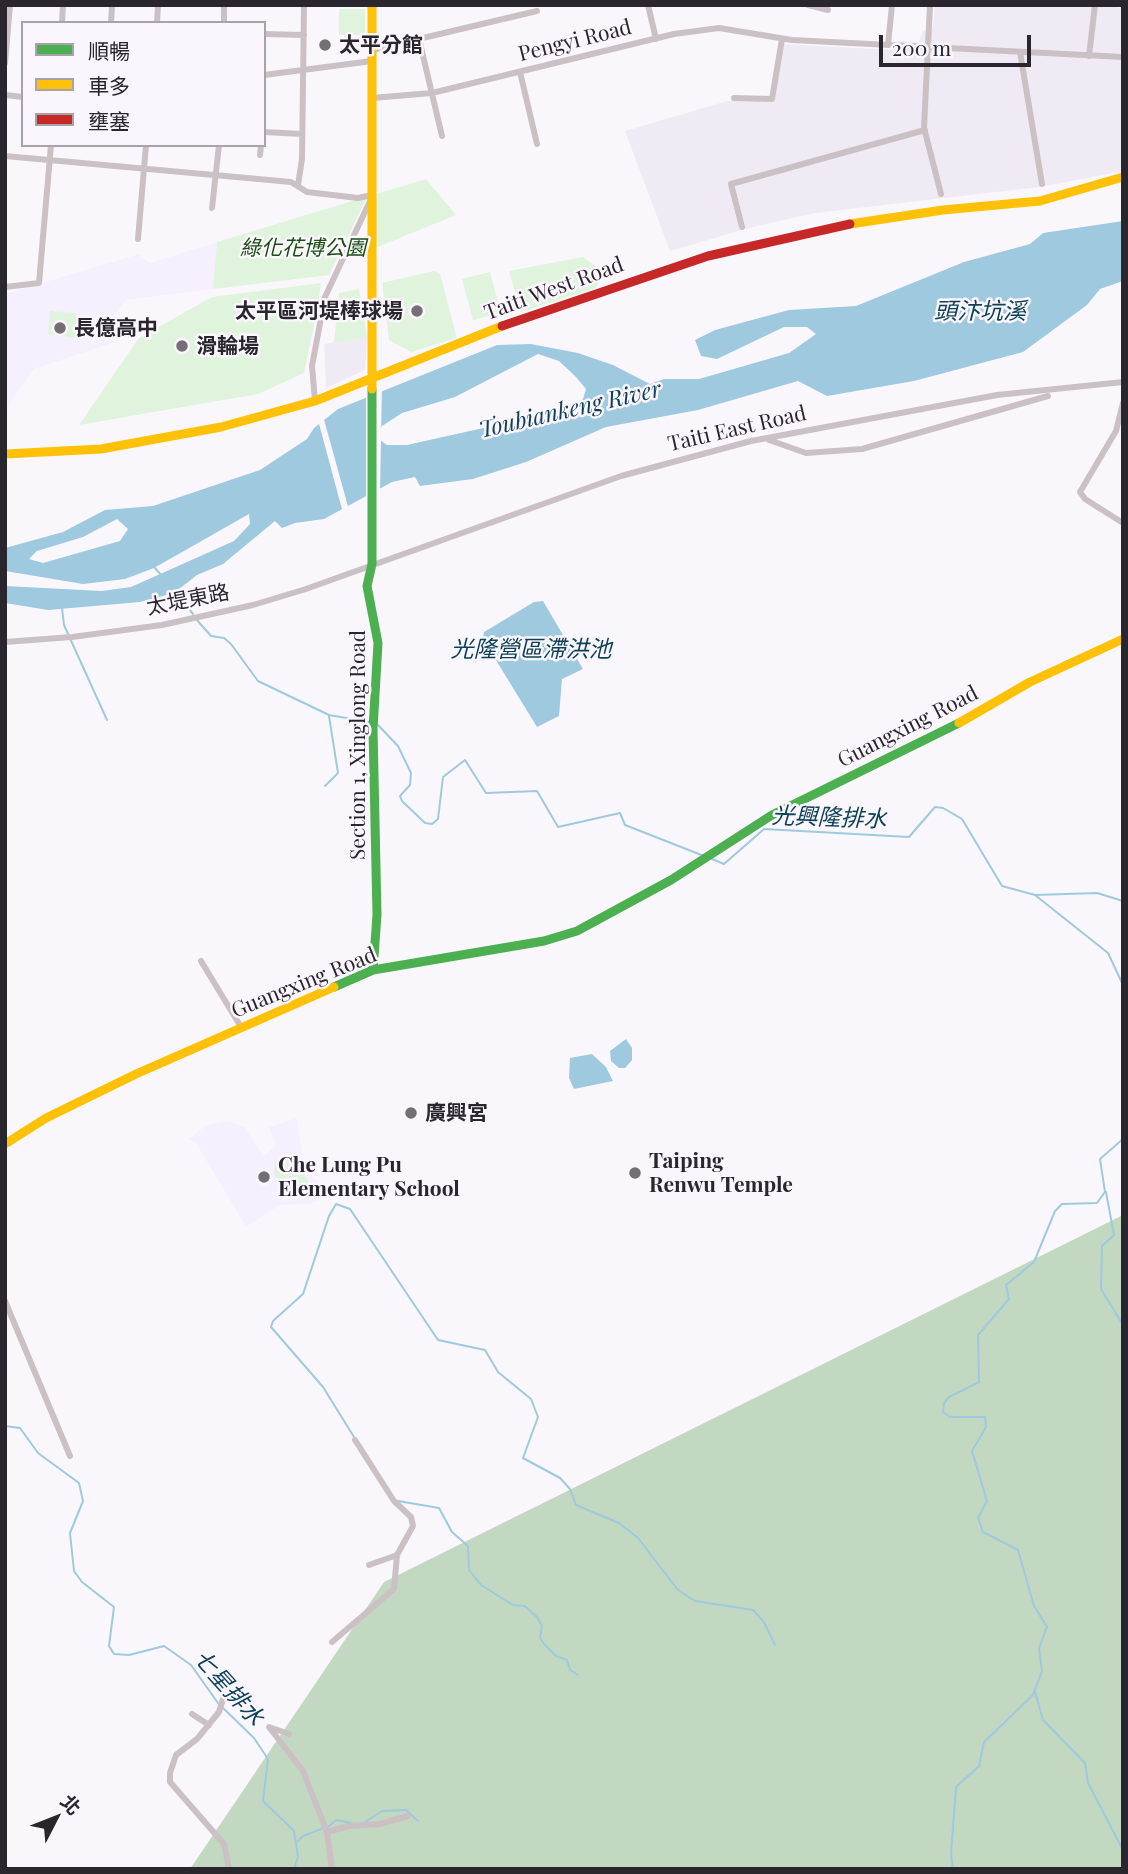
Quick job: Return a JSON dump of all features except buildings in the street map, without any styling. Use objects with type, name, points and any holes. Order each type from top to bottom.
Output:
[{"type":"street","points":[[5,63],[10,5]]},
{"type":"street","points":[[298,185],[302,134],[304,5]]},
{"type":"street","name":"Section 1, Xinglong Road","points":[[372,5],[372,564],[367,586],[378,643],[373,729],[377,915],[373,970]]},
{"type":"street","points":[[648,5],[656,39]]},
{"type":"street","points":[[808,5],[828,10]]},
{"type":"street","points":[[888,45],[892,5]]},
{"type":"street","points":[[930,5],[926,47],[925,130],[941,194]]},
{"type":"street","points":[[1089,56],[1095,5]]},
{"type":"street","points":[[372,50],[537,11]]},
{"type":"street","name":"Pengyi Road","points":[[372,98],[432,93],[656,39],[719,28],[782,39],[1123,57]]},
{"type":"street","points":[[266,34],[304,35]]},
{"type":"street","points":[[419,39],[442,136]]},
{"type":"street","points":[[734,98],[772,99],[782,39]]},
{"type":"street","points":[[1020,52],[1042,184]]},
{"type":"street","points":[[266,75],[372,61]]},
{"type":"street","points":[[520,72],[537,144]]},
{"type":"street","points":[[741,226],[731,184],[925,130]]},
{"type":"street","points":[[266,132],[302,134]]},
{"type":"street","points":[[5,287],[39,283],[51,147]]},
{"type":"street","points":[[138,239],[146,147]]},
{"type":"street","points":[[212,208],[219,147]]},
{"type":"street","points":[[260,155],[261,147]]},
{"type":"street","points":[[5,156],[298,185],[317,194],[358,198],[372,195]]},
{"type":"street","name":"Taiti West Road","points":[[5,454],[101,449],[174,438],[315,401],[601,290],[754,243],[883,218],[1040,201],[1123,177]]},
{"type":"street","points":[[315,401],[312,366],[325,297],[372,195]]},
{"type":"street","name":"Taiti East Road","points":[[372,564],[621,476],[751,441],[998,395],[1123,382]]},
{"type":"street","points":[[769,440],[806,453],[862,449],[1048,396]]},
{"type":"street","points":[[1123,404],[1116,431],[1080,492],[1123,523]]},
{"type":"street","name":"太堤東路","points":[[5,642],[72,637],[203,617],[306,589],[372,564]]},
{"type":"street","name":"Guangxing Road","points":[[5,1144],[71,1105],[373,970],[565,936],[705,859],[772,815],[940,733],[1030,682],[1123,639]]},
{"type":"street","points":[[201,961],[241,1027]]},
{"type":"street","points":[[5,1301],[70,1456]]},
{"type":"street","points":[[332,1642],[394,1589],[397,1555],[413,1526],[411,1517],[394,1501],[355,1440]]},
{"type":"street","points":[[369,1565],[397,1555]]},
{"type":"street","points":[[223,1699],[209,1725],[197,1739],[176,1755],[170,1783],[224,1844],[229,1869]]},
{"type":"street","points":[[192,1714],[209,1725]]},
{"type":"street","points":[[289,1734],[270,1727],[303,1772],[327,1832],[332,1869]]},
{"type":"street","points":[[327,1832],[349,1826],[394,1822],[408,1816]]},
{"type":"shaded area","points":[[935,5],[1111,5],[1123,9],[1123,171],[1040,187],[815,213],[749,228],[670,251],[625,131],[727,101],[769,101],[779,44],[897,50],[895,45],[900,41],[919,42],[923,31],[933,27]]},
{"type":"shaded area","name":"長億高中","points":[[217,242],[213,289],[126,300],[116,313],[113,343],[34,369],[5,410],[5,294],[139,254],[150,263]]},
{"type":"shaded area","points":[[367,337],[365,370],[326,388],[324,344]]},
{"type":"shaded area","name":"Che Lung Pu Elementary School","points":[[297,1118],[304,1168],[325,1189],[324,1195],[319,1201],[309,1204],[280,1205],[246,1227],[196,1143],[189,1139],[206,1125],[227,1121],[245,1127],[263,1156],[276,1146],[269,1127]]},
{"type":"green space","points":[[339,9],[365,9],[365,35],[339,35]]},
{"type":"green space","name":"綠化花博公園","points":[[426,179],[456,215],[375,248],[373,195]]},
{"type":"green space","name":"綠化花博公園","points":[[366,199],[329,275],[213,289],[217,242]]},
{"type":"green space","points":[[583,257],[603,272],[596,288],[521,312],[509,271]]},
{"type":"green space","name":"太平區河堤棒球場","points":[[434,271],[440,274],[457,338],[411,352],[389,340],[382,283]]},
{"type":"green space","points":[[490,272],[501,313],[473,320],[462,279]]},
{"type":"green space","points":[[321,283],[318,306],[303,303],[300,316],[315,320],[304,373],[258,394],[79,425],[139,338],[212,297]]},
{"type":"green space","points":[[359,289],[367,337],[334,343],[339,293]]},
{"type":"green space","points":[[50,311],[76,313],[75,338],[48,334]]},
{"type":"green space","points":[[290,1152],[316,1193],[313,1195],[308,1188],[302,1195],[290,1196],[274,1175],[275,1163],[288,1157]]},
{"type":"green space","points":[[1123,1215],[1123,1869],[190,1869],[384,1582]]},
{"type":"water","name":"頭汴坑溪","points":[[1123,221],[1123,281],[1100,289],[1087,305],[1023,352],[914,381],[827,396],[798,381],[698,410],[606,427],[526,462],[473,479],[420,486],[415,477],[392,482],[324,519],[295,523],[282,528],[275,521],[223,564],[197,575],[174,593],[140,602],[48,610],[5,603],[5,586],[102,591],[131,587],[234,541],[250,524],[249,514],[154,568],[125,579],[83,584],[5,571],[5,548],[63,532],[105,510],[153,506],[260,470],[307,439],[314,428],[338,409],[497,345],[531,344],[578,353],[613,365],[650,384],[664,379],[699,379],[789,353],[816,334],[807,327],[784,327],[717,359],[701,356],[695,340],[715,330],[789,310],[856,306],[964,262],[1030,244],[1043,233]],"holes":[[[538,354],[559,361],[576,377],[586,389],[583,399],[573,407],[407,445],[387,445],[380,440],[378,435],[382,426],[402,413],[455,397]],[[117,519],[128,529],[120,541],[43,563],[29,559],[37,551],[83,537]]]},
{"type":"water","name":"光隆營區滯洪池","points":[[543,601],[583,669],[562,679],[559,716],[537,727],[483,639],[484,632],[534,602]]},
{"type":"water","points":[[626,1039],[632,1048],[632,1060],[625,1068],[619,1068],[611,1061],[610,1051]]},
{"type":"water","points":[[592,1054],[606,1067],[613,1081],[574,1089],[569,1078],[570,1058]]},
{"type":"pier","points":[[382,385],[380,493],[366,501],[366,394],[363,393]]},
{"type":"pier","points":[[323,416],[349,510],[343,513],[318,420]]},
{"type":"waterway","name":"光興隆排水","points":[[154,567],[162,576]]},
{"type":"waterway","name":"光興隆排水","points":[[174,591],[193,614]]},
{"type":"waterway","points":[[62,608],[64,625],[107,720]]},
{"type":"waterway","name":"光興隆排水","points":[[196,619],[211,636],[224,638],[231,644],[258,681],[329,715],[369,722]]},
{"type":"waterway","points":[[325,786],[338,773],[329,716]]},
{"type":"waterway","name":"光興隆排水","points":[[378,725],[398,746],[411,773],[410,785],[400,796],[402,801],[425,823],[432,824],[438,819],[443,777],[465,760],[486,793],[537,791],[558,827],[620,813],[625,825],[704,856]]},
{"type":"waterway","name":"光興隆排水","points":[[712,859],[724,864],[764,829],[909,837],[935,807],[943,808],[962,819],[1002,886],[1035,895],[1097,893],[1123,901]]},
{"type":"waterway","points":[[5,868],[5,887]]},
{"type":"waterway","points":[[1035,895],[1108,953],[1123,985]]},
{"type":"waterway","points":[[953,1869],[951,1854],[956,1787],[979,1766],[984,1742],[1033,1695],[1042,1671],[1039,1648],[1047,1627],[1034,1606],[1018,1550],[983,1532],[978,1518],[987,1501],[972,1451],[986,1427],[985,1417],[950,1417],[943,1412],[944,1403],[949,1397],[979,1382],[978,1335],[1009,1299],[1006,1285],[1034,1262],[1055,1211],[1062,1204],[1097,1203],[1105,1192],[1100,1159],[1123,1139]]},
{"type":"waterway","points":[[1106,1192],[1114,1235],[1102,1246],[1101,1289],[1123,1325]]},
{"type":"waterway","points":[[354,1437],[323,1387],[271,1327],[273,1321],[303,1294],[329,1216],[336,1204],[350,1209],[438,1340],[485,1350],[498,1372],[531,1399],[538,1417],[523,1458],[560,1478],[570,1489],[576,1505],[619,1523],[638,1538],[678,1590],[695,1601],[753,1610],[764,1622],[775,1645]]},
{"type":"waterway","points":[[1123,1398],[1123,1413]]},
{"type":"waterway","name":"七星排水","points":[[5,1426],[20,1428],[38,1453],[79,1483],[83,1501],[70,1533],[74,1571],[82,1582],[114,1607],[109,1646],[114,1654],[129,1655],[164,1646],[191,1665],[218,1703]]},
{"type":"waterway","points":[[398,1501],[439,1508],[452,1532],[468,1546],[469,1570],[481,1585],[513,1605],[525,1606],[537,1617],[542,1626],[540,1638],[556,1656],[567,1660],[570,1670],[578,1675]]},
{"type":"waterway","points":[[1035,1692],[1043,1720],[1085,1763],[1088,1783],[1123,1850]]},
{"type":"waterway","name":"七星排水","points":[[222,1707],[254,1738],[268,1759],[263,1801],[294,1831],[298,1857],[294,1869]]},
{"type":"waterway","points":[[365,1822],[382,1811],[406,1810],[418,1821]]},
{"type":"waterway","points":[[329,1826],[336,1820],[352,1823]]},
{"type":"waterway","points":[[298,1841],[303,1836],[324,1828]]},
{"type":"traffic: fast","points":[[372,389],[372,564],[367,586],[378,643],[373,729],[377,915],[373,970]]},
{"type":"traffic: fast","points":[[334,987],[373,970],[544,941],[577,931],[671,880],[772,815],[959,723]]},
{"type":"traffic: slow","points":[[372,5],[372,389]]},
{"type":"traffic: slow","points":[[850,224],[943,210],[1040,201],[1123,177]]},
{"type":"traffic: slow","points":[[5,454],[101,449],[221,427],[315,401],[502,326]]},
{"type":"traffic: slow","points":[[959,723],[1030,682],[1123,639]]},
{"type":"traffic: slow","points":[[5,1144],[46,1118],[136,1074],[334,987]]},
{"type":"traffic: jam","points":[[502,326],[708,256],[850,224]]},
{"type":"place","name":"太平分館","points":[[325,45]]},
{"type":"place","name":"太平區河堤棒球場","points":[[417,311]]},
{"type":"place","name":"長億高中","points":[[60,328]]},
{"type":"place","name":"滑輪場","points":[[182,346]]},
{"type":"place","name":"廣興宮","points":[[411,1113]]},
{"type":"place","name":"Taiping Renwu Temple","points":[[635,1173]]},
{"type":"place","name":"Che Lung Pu Elementary School","points":[[264,1177]]},
{"type":"water label","name":"Toubiankeng River","points":[[570,410]]}]
